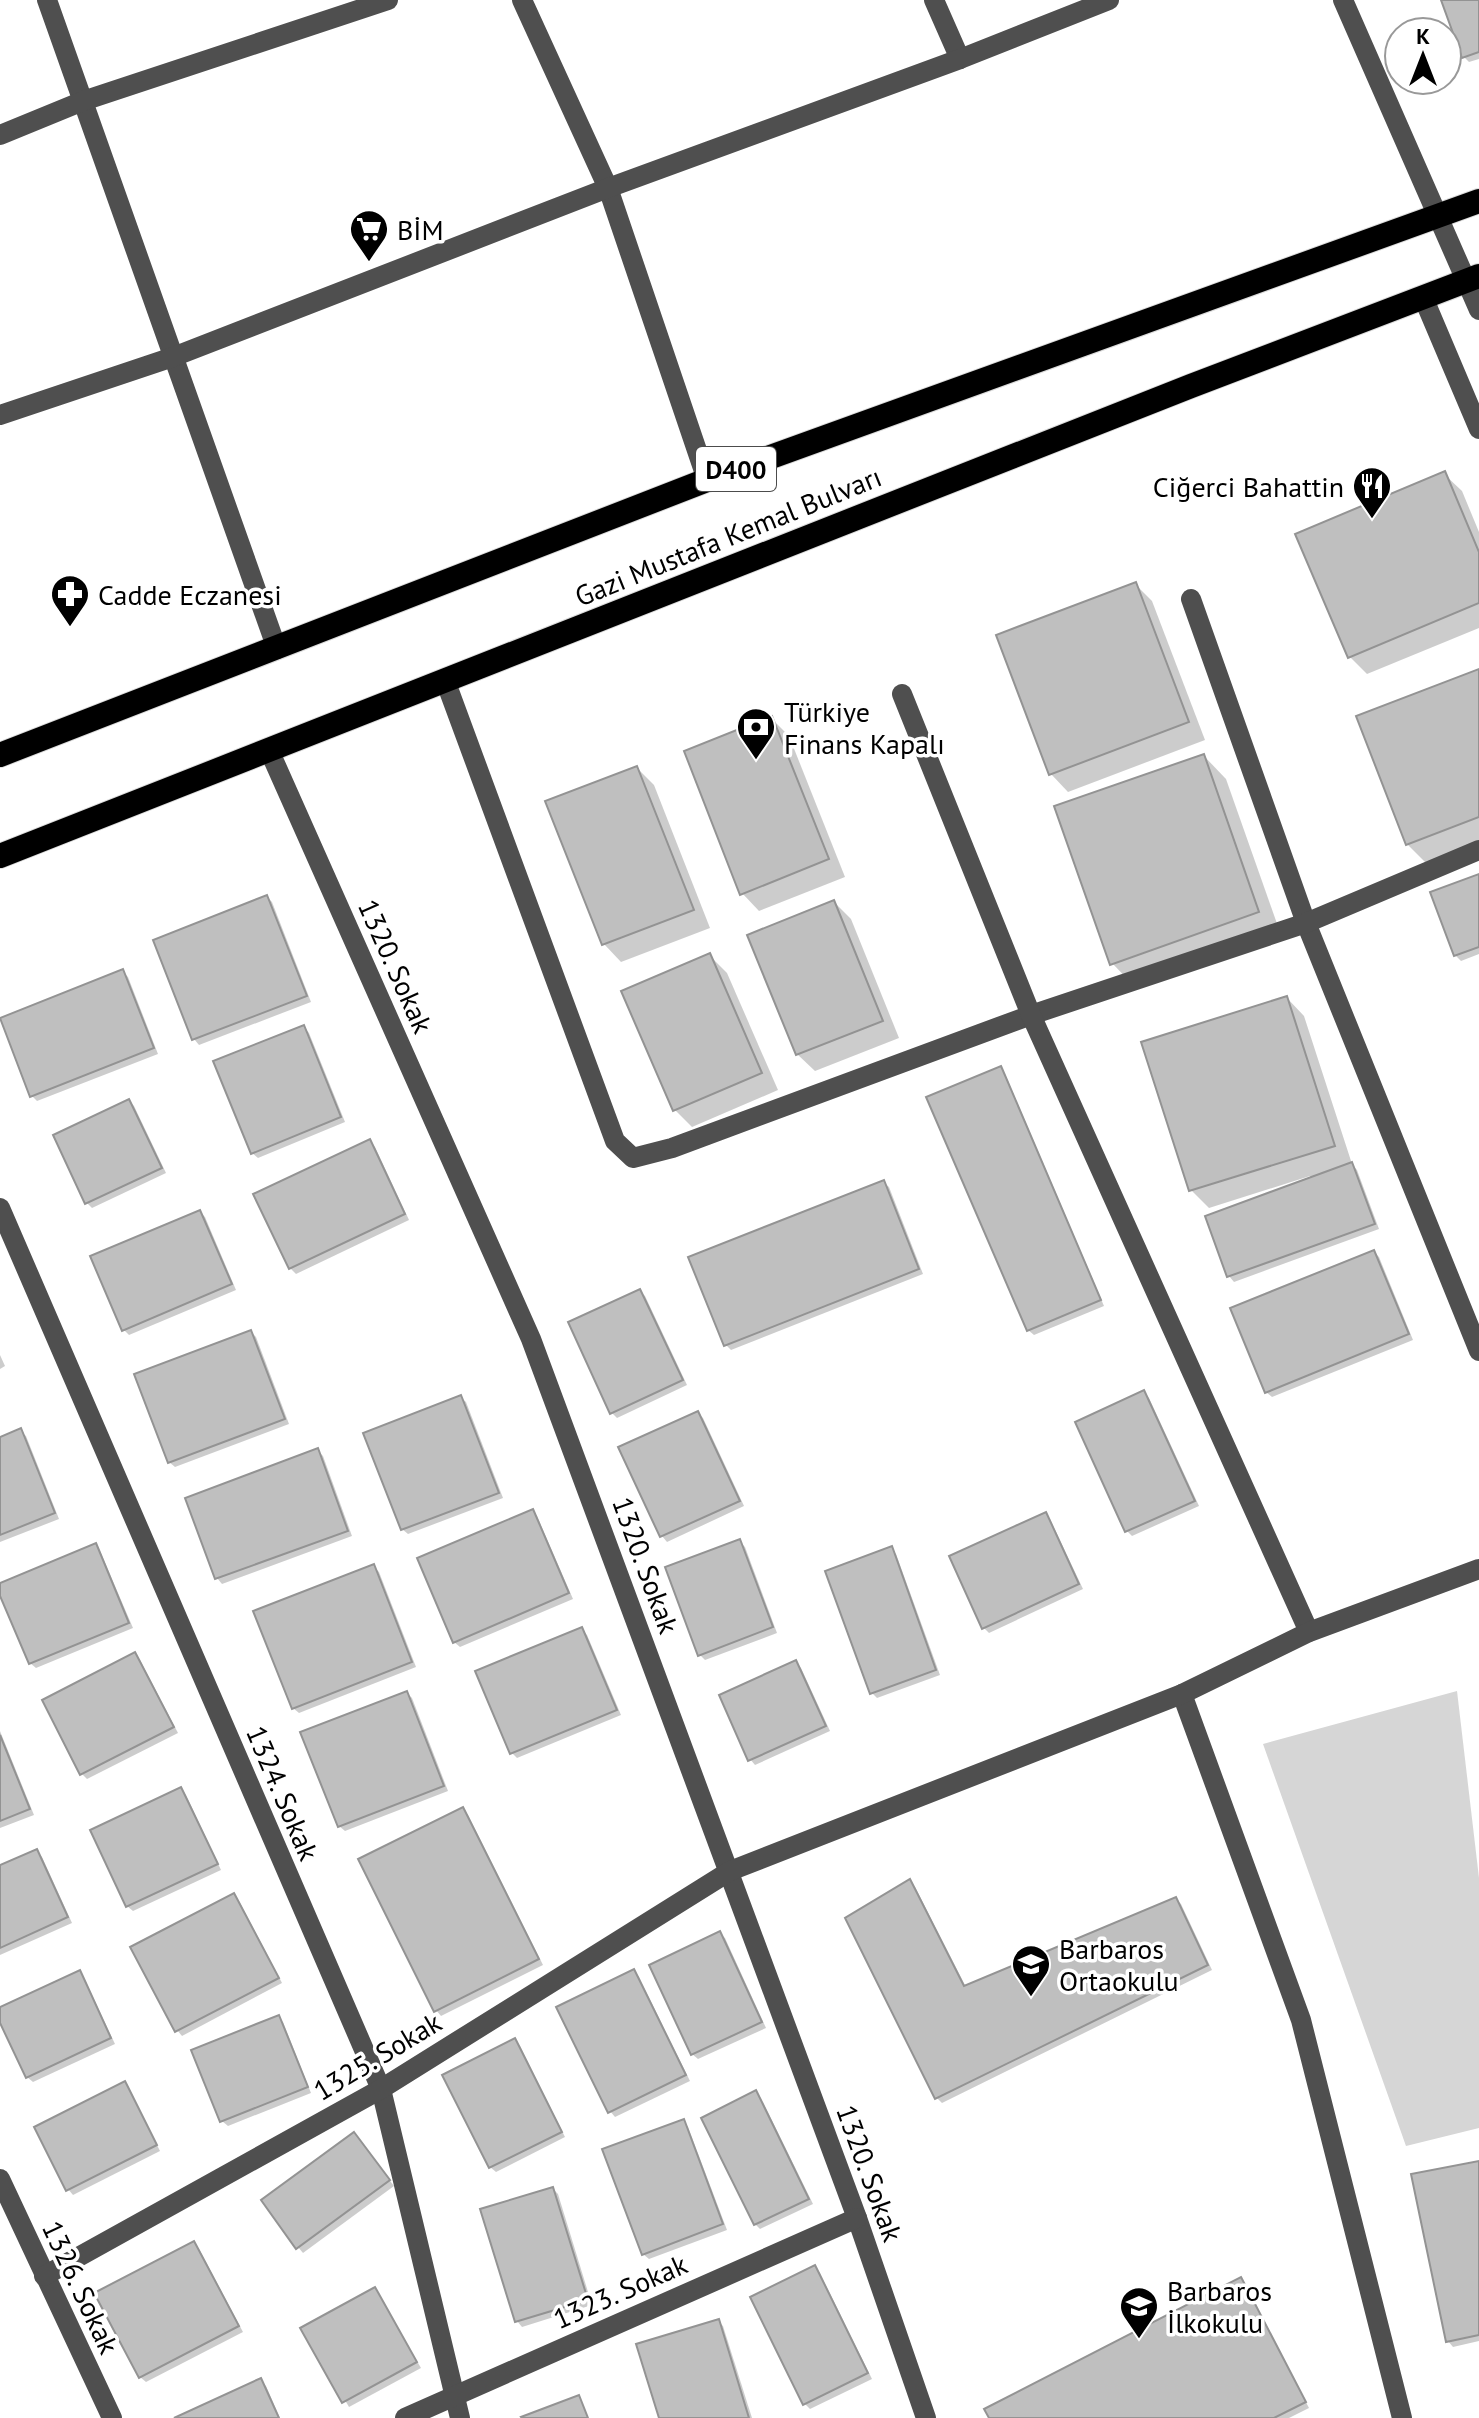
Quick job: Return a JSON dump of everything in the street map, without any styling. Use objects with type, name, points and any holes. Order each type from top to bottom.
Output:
[{"type":"highway","name":"Gazi Mustafa Kemal Bulvarı","points":[[0,755],[707,480],[1479,201]]},
{"type":"highway","name":"Gazi Mustafa Kemal Bulvarı","points":[[0,856],[1473,278]]},
{"type":"street","points":[[47,0],[277,649]]},
{"type":"street","points":[[0,135],[83,101],[388,0]]},
{"type":"street","points":[[522,0],[608,188],[707,480]]},
{"type":"street","points":[[934,0],[960,59]]},
{"type":"street","points":[[0,415],[173,357],[608,188],[960,59],[1109,0]]},
{"type":"street","points":[[1343,0],[1438,216],[1473,278],[1479,310]]},
{"type":"street","points":[[1423,297],[1479,429]]},
{"type":"street","points":[[1191,599],[1306,923],[1479,1351]]},
{"type":"street","points":[[445,680],[615,1141],[633,1158],[687,1142],[1031,1015],[1306,923],[1479,850]]},
{"type":"street","points":[[902,694],[1031,1015],[1309,1632]]},
{"type":"street","name":"1320. Sokak","points":[[269,750],[531,1339],[730,1871],[857,2218],[926,2418]]},
{"type":"street","name":"1324. Sokak","points":[[0,1208],[381,2089],[460,2418]]},
{"type":"street","name":"1325. Sokak","points":[[44,2276],[381,2089],[730,1871],[1182,1694],[1309,1632],[1479,1569]]},
{"type":"street","points":[[1182,1694],[1301,2020],[1402,2418]]},
{"type":"street","name":"1326. Sokak","points":[[0,2179],[112,2418]]},
{"type":"street","name":"1323. Sokak","points":[[405,2418],[857,2218]]},
{"type":"shaded area","points":[[1457,1691],[1479,1878],[1479,2128],[1406,2146],[1263,1744]]},
{"type":"building","points":[[1441,0],[1479,0],[1479,52],[1463,58],[1463,16],[1447,16]]},
{"type":"building","points":[[1445,471],[1479,552],[1479,603],[1348,658],[1295,534]]},
{"type":"building","points":[[1136,582],[1189,722],[1049,775],[996,635]]},
{"type":"building","points":[[1479,669],[1479,817],[1406,845],[1356,716]]},
{"type":"building","points":[[772,716],[829,859],[740,895],[684,751]]},
{"type":"building","points":[[1204,754],[1259,912],[1110,965],[1054,806]]},
{"type":"building","points":[[637,766],[694,910],[602,945],[545,801]]},
{"type":"building","points":[[1479,874],[1479,947],[1454,956],[1430,892]]},
{"type":"building","points":[[267,895],[307,996],[192,1040],[153,940]]},
{"type":"building","points":[[834,900],[883,1021],[796,1055],[747,935]]},
{"type":"building","points":[[710,953],[762,1073],[673,1111],[621,991]]},
{"type":"building","points":[[123,969],[154,1048],[30,1097],[0,1018]]},
{"type":"building","points":[[1287,996],[1335,1146],[1189,1191],[1141,1042]]},
{"type":"building","points":[[304,1025],[341,1117],[251,1154],[213,1061]]},
{"type":"building","points":[[1001,1066],[1101,1300],[1027,1331],[926,1097]]},
{"type":"building","points":[[129,1099],[162,1168],[85,1204],[53,1135]]},
{"type":"building","points":[[370,1139],[405,1214],[289,1269],[253,1194]]},
{"type":"building","points":[[1352,1162],[1375,1224],[1227,1277],[1205,1216]]},
{"type":"building","points":[[884,1180],[919,1269],[724,1346],[688,1257]]},
{"type":"building","points":[[200,1210],[232,1284],[122,1331],[90,1256]]},
{"type":"building","points":[[1374,1250],[1409,1334],[1265,1393],[1230,1308]]},
{"type":"building","points":[[640,1289],[683,1380],[610,1414],[568,1322]]},
{"type":"building","points":[[251,1330],[285,1419],[168,1463],[134,1374]]},
{"type":"building","points":[[1144,1390],[1195,1501],[1125,1532],[1075,1422]]},
{"type":"building","points":[[461,1395],[499,1493],[401,1530],[363,1433]]},
{"type":"building","points":[[698,1411],[740,1501],[660,1537],[618,1447]]},
{"type":"building","points":[[21,1428],[55,1513],[0,1535],[0,1437]]},
{"type":"building","points":[[318,1448],[348,1531],[215,1579],[185,1498]]},
{"type":"building","points":[[533,1509],[569,1593],[453,1643],[417,1558]]},
{"type":"building","points":[[1046,1512],[1079,1584],[982,1629],[949,1556]]},
{"type":"building","points":[[740,1539],[773,1627],[698,1656],[665,1567]]},
{"type":"building","points":[[96,1543],[129,1623],[29,1664],[0,1596],[0,1583]]},
{"type":"building","points":[[892,1546],[936,1670],[870,1694],[825,1571]]},
{"type":"building","points":[[374,1564],[412,1662],[292,1709],[253,1611]]},
{"type":"building","points":[[582,1627],[617,1710],[510,1754],[475,1671]]},
{"type":"building","points":[[135,1652],[174,1727],[80,1775],[42,1700]]},
{"type":"building","points":[[796,1660],[826,1726],[748,1761],[719,1695]]},
{"type":"building","points":[[407,1691],[444,1786],[338,1827],[300,1732]]},
{"type":"building","points":[[0,1735],[30,1809],[0,1821]]},
{"type":"building","points":[[181,1787],[218,1864],[126,1907],[90,1830]]},
{"type":"building","points":[[463,1807],[539,1959],[434,2012],[358,1859]]},
{"type":"building","points":[[37,1849],[68,1917],[0,1948],[0,1865]]},
{"type":"building","points":[[910,1879],[964,1986],[1176,1897],[1208,1965],[935,2099],[845,1918]]},
{"type":"building","points":[[234,1893],[279,1978],[175,2032],[130,1947]]},
{"type":"building","points":[[720,1931],[762,2022],[691,2055],[649,1965]]},
{"type":"building","points":[[634,1969],[686,2075],[608,2113],[556,2007]]},
{"type":"building","points":[[80,1970],[111,2038],[26,2078],[0,2023],[0,2007]]},
{"type":"building","points":[[279,2015],[308,2087],[220,2122],[191,2050]]},
{"type":"building","points":[[515,2038],[562,2132],[489,2168],[442,2075]]},
{"type":"building","points":[[125,2081],[157,2145],[66,2191],[34,2127]]},
{"type":"building","points":[[756,2090],[809,2199],[754,2225],[701,2118]]},
{"type":"building","points":[[684,2119],[723,2224],[642,2255],[602,2149]]},
{"type":"building","points":[[354,2132],[390,2180],[296,2249],[261,2200]]},
{"type":"building","points":[[1479,2161],[1479,2335],[1446,2342],[1411,2174]]},
{"type":"building","points":[[553,2187],[588,2300],[515,2322],[480,2209]]},
{"type":"building","points":[[194,2241],[239,2326],[139,2378],[94,2293]]},
{"type":"building","points":[[815,2265],[868,2373],[803,2405],[750,2297]]},
{"type":"building","points":[[1241,2277],[1306,2402],[1274,2418],[989,2418],[984,2409]]},
{"type":"building","points":[[375,2287],[417,2362],[342,2403],[300,2328]]},
{"type":"building","points":[[719,2319],[749,2418],[659,2418],[636,2344]]},
{"type":"building","points":[[261,2378],[279,2418],[174,2418]]},
{"type":"building","points":[[579,2395],[588,2418],[521,2417]]},
{"type":"place","name":"BİM","points":[[369,263]]},
{"type":"place","name":"Ciğerci Bahattin","points":[[1372,520]]},
{"type":"place","name":"Cadde Eczanesi","points":[[70,628]]},
{"type":"place","name":"Türkiye Finans Kapalı","points":[[756,761]]},
{"type":"place","name":"Barbaros Ortaokulu","points":[[1031,1998]]},
{"type":"place","name":"Barbaros İlkokulu","points":[[1139,2340]]}]
